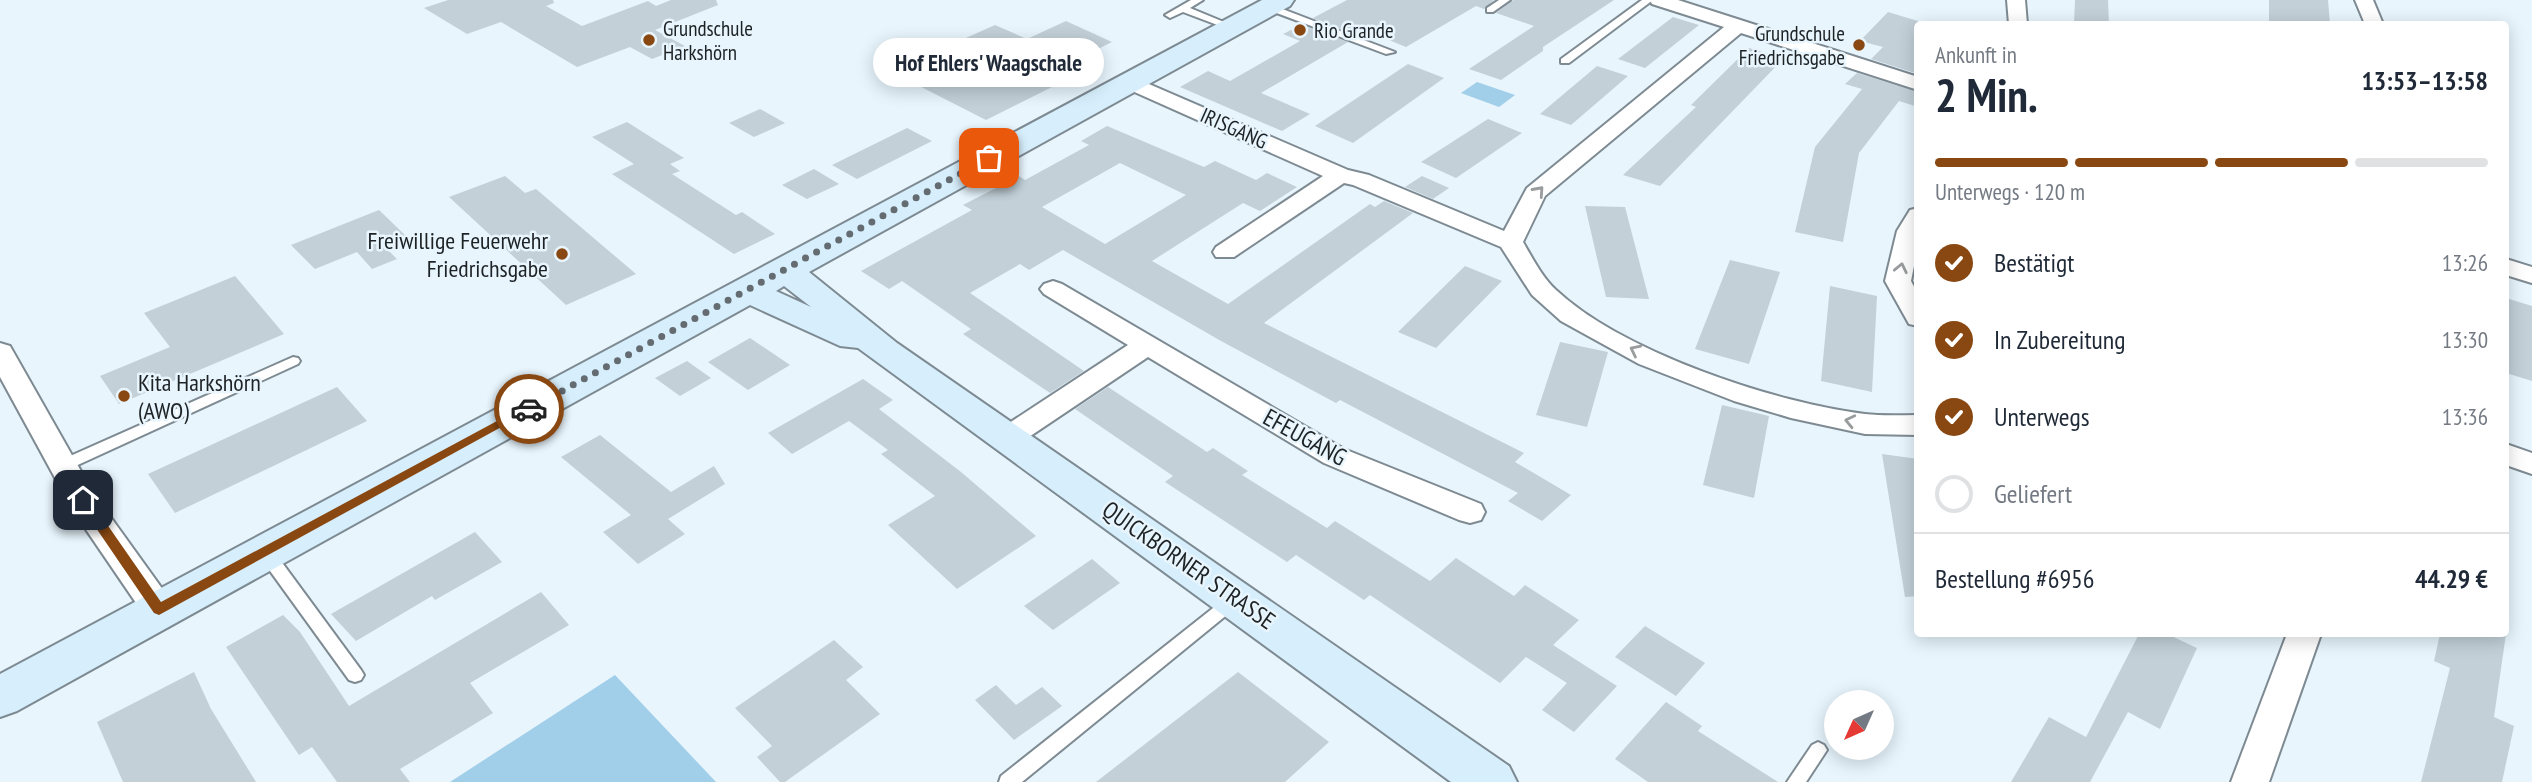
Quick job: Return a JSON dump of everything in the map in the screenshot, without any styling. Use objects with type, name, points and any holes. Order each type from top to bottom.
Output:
[{"type":"main road","points":[[0,697],[1275,3]]},
{"type":"main road","name":"QUICKBORNER STRASSE","points":[[766,280],[779,307],[884,351],[1236,598],[1491,782]]},
{"type":"street","points":[[1659,0],[1914,83]]},
{"type":"street","points":[[2016,0],[2018,21]]},
{"type":"street","points":[[2364,0],[2373,21]]},
{"type":"street","points":[[1739,25],[1591,144],[1535,193],[1511,242],[1547,297],[1593,330],[1651,358],[1712,383],[1791,407],[1864,424],[1914,425]]},
{"type":"street","name":"IRISGANG","points":[[1128,82],[1340,175],[1361,180],[1511,242]]},
{"type":"street","points":[[1226,252],[1340,175]]},
{"type":"street","points":[[1914,222],[1909,231],[1898,281],[1914,311]]},
{"type":"street","points":[[2509,268],[2532,275]]},
{"type":"street","name":"EFEUGANG","points":[[1053,289],[1334,456],[1470,512]]},
{"type":"street","points":[[1007,438],[1148,345]]},
{"type":"street","points":[[0,352],[83,500],[159,610]]},
{"type":"street","points":[[2509,455],[2532,464]]},
{"type":"street","points":[[2250,782],[2303,637]]},
{"type":"lane","points":[[1170,15],[1198,0]]},
{"type":"lane","points":[[1490,10],[1505,0]]},
{"type":"lane","points":[[1565,61],[1648,0]]},
{"type":"lane","points":[[1275,3],[1390,52]]},
{"type":"lane","points":[[1182,8],[1231,27]]},
{"type":"lane","points":[[64,465],[293,361]]},
{"type":"lane","points":[[265,551],[355,675]]},
{"type":"lane","points":[[1007,782],[1236,598]]},
{"type":"lane","points":[[1796,782],[1818,750]]},
{"type":"shaded area","points":[[1477,82],[1515,95],[1499,107],[1461,93]]},
{"type":"shaded area","points":[[615,675],[716,782],[450,782]]},
{"type":"building","points":[[448,0],[553,0],[554,3],[546,6],[582,26],[648,1],[656,6],[671,0],[716,0],[718,5],[655,30],[685,46],[652,59],[630,47],[577,67],[501,22],[467,34],[424,8]]},
{"type":"building","points":[[1347,0],[1494,0],[1484,9],[1476,6],[1406,47],[1367,31],[1359,36],[1313,18]]},
{"type":"building","points":[[1513,0],[1614,0],[1543,47],[1543,51],[1501,80],[1469,69],[1534,26],[1496,13]]},
{"type":"building","points":[[2075,0],[2108,0],[2109,21],[2074,21]]},
{"type":"building","points":[[2269,0],[2328,0],[2330,21],[2269,21]]},
{"type":"building","points":[[1888,12],[1918,21],[1914,21],[1914,73],[1871,59],[1883,47],[1860,41]]},
{"type":"building","points":[[1673,17],[1699,25],[1645,68],[1618,59]]},
{"type":"building","points":[[1066,21],[1112,42],[1036,80],[1052,87],[986,120],[876,64],[906,50],[921,57],[995,25],[1027,39]]},
{"type":"building","points":[[1301,25],[1348,42],[1261,93],[1310,114],[1282,131],[1180,87],[1208,71],[1230,81],[1300,41],[1283,34]]},
{"type":"building","points":[[1749,48],[1784,58],[1660,186],[1623,175],[1696,107],[1691,105]]},
{"type":"building","points":[[1408,64],[1444,78],[1353,143],[1315,126]]},
{"type":"building","points":[[1597,66],[1628,76],[1571,125],[1540,114]]},
{"type":"building","points":[[1857,73],[1914,91],[1914,106],[1899,101],[1859,153],[1843,242],[1795,232],[1815,147],[1862,89],[1845,84]]},
{"type":"building","points":[[760,109],[785,123],[754,137],[729,123]]},
{"type":"building","points":[[1488,119],[1522,133],[1456,178],[1421,162]]},
{"type":"building","points":[[627,122],[684,158],[670,164],[680,171],[672,174],[736,215],[742,212],[775,234],[734,254],[612,174],[634,164],[592,137]]},
{"type":"building","points":[[1107,126],[1204,167],[1215,161],[1256,180],[1267,173],[1297,187],[1260,211],[1243,203],[1152,261],[1228,304],[1370,204],[1375,207],[1384,201],[1413,213],[1264,323],[1524,453],[1515,462],[1571,495],[1542,521],[1508,501],[1518,493],[1340,400],[1336,403],[1221,341],[1063,250],[1029,270],[1020,264],[970,293],[1084,371],[1050,393],[963,334],[971,329],[902,281],[889,289],[861,271],[972,210],[963,205],[1019,176],[1025,180],[1089,145],[1081,141]],"holes":[[[1120,163],[1186,195],[1105,244],[1042,207]]]},
{"type":"building","points":[[907,128],[932,141],[857,179],[832,165]]},
{"type":"building","points":[[814,169],[839,184],[807,199],[782,185]]},
{"type":"building","name":"Freiwillige Feuerwehr Friedrichsgabe","points":[[505,176],[525,193],[536,189],[636,274],[566,305],[449,197]]},
{"type":"building","points":[[1422,176],[1449,188],[1433,199],[1405,187]]},
{"type":"building","points":[[1585,206],[1625,207],[1649,299],[1606,297]]},
{"type":"building","points":[[379,210],[406,236],[383,245],[397,259],[372,269],[357,252],[315,269],[291,245]]},
{"type":"building","points":[[1730,260],[1780,272],[1749,364],[1695,349]]},
{"type":"building","points":[[1465,266],[1502,281],[1436,348],[1398,332]]},
{"type":"building","points":[[235,276],[284,334],[119,404],[100,376],[170,347],[144,313]]},
{"type":"building","points":[[1830,286],[1877,296],[1872,392],[1821,381]]},
{"type":"building","points":[[2509,299],[2532,306],[2532,381],[2509,374]]},
{"type":"building","points":[[750,338],[790,365],[748,390],[708,362]]},
{"type":"building","points":[[1560,342],[1608,352],[1587,427],[1536,415]]},
{"type":"building","points":[[687,361],[711,378],[680,396],[655,378]]},
{"type":"building","points":[[863,379],[893,400],[879,409],[961,472],[1036,536],[957,589],[888,525],[935,496],[881,454],[888,450],[849,421],[792,454],[768,433]]},
{"type":"building","points":[[337,387],[367,421],[175,513],[148,474]]},
{"type":"building","points":[[1108,387],[1207,452],[1213,448],[1248,471],[1242,475],[1327,528],[1335,521],[1430,581],[1456,558],[1514,596],[1525,585],[1579,620],[1553,645],[1617,686],[1574,732],[1542,710],[1567,683],[1526,657],[1500,683],[1370,595],[1364,600],[1296,555],[1287,562],[1165,482],[1173,476],[1075,409]]},
{"type":"building","points":[[1722,405],[1769,416],[1754,498],[1703,485]]},
{"type":"building","points":[[600,435],[671,492],[714,466],[725,484],[668,519],[685,534],[638,564],[603,532],[631,515],[561,457]]},
{"type":"building","points":[[1882,454],[1914,458],[1914,596],[1905,597]]},
{"type":"building","points":[[475,532],[502,562],[435,600],[432,596],[356,641],[331,614]]},
{"type":"building","points":[[1092,559],[1120,583],[1053,630],[1024,606]]},
{"type":"building","points":[[541,592],[569,625],[470,683],[493,713],[400,769],[410,782],[337,782],[312,747],[299,755],[226,647],[283,615],[300,632],[349,706]]},
{"type":"building","points":[[1645,626],[1705,663],[1676,696],[1615,657]]},
{"type":"building","points":[[2137,637],[2173,637],[2197,648],[2160,729],[2128,712],[2090,782],[2011,782],[2049,717],[2086,737]]},
{"type":"building","points":[[2439,637],[2506,637],[2494,717],[2514,726],[2502,782],[2421,782],[2450,668],[2434,661]]},
{"type":"building","points":[[834,640],[863,667],[846,680],[880,714],[785,782],[780,782],[757,757],[772,746],[735,708]]},
{"type":"building","points":[[194,672],[211,709],[256,782],[123,782],[97,722]]},
{"type":"building","points":[[1238,672],[1329,742],[1285,782],[1096,782]]},
{"type":"building","points":[[996,685],[1016,705],[1042,687],[1062,706],[1014,740],[975,700]]},
{"type":"building","points":[[1666,702],[1702,726],[1698,731],[1778,782],[1648,782],[1615,759]]},
{"type":"way so far","points":[[529,409],[989,158]]},
{"type":"place","name":"Rio Grande","points":[[1300,30]]},
{"type":"place","name":"Grundschule Harkshörn","points":[[649,40]]},
{"type":"place","name":"Grundschule Friedrichsgabe","points":[[1859,45]]},
{"type":"place","name":"Hof Ehlers' Waagschale","points":[[989,158]]},
{"type":"place","name":"Freiwillige Feuerwehr Friedrichsgabe","points":[[562,254]]},
{"type":"place","name":"Kita Harkshörn (AWO)","points":[[124,396]]},
{"type":"route","points":[[83,500],[159,610],[529,409]]}]
